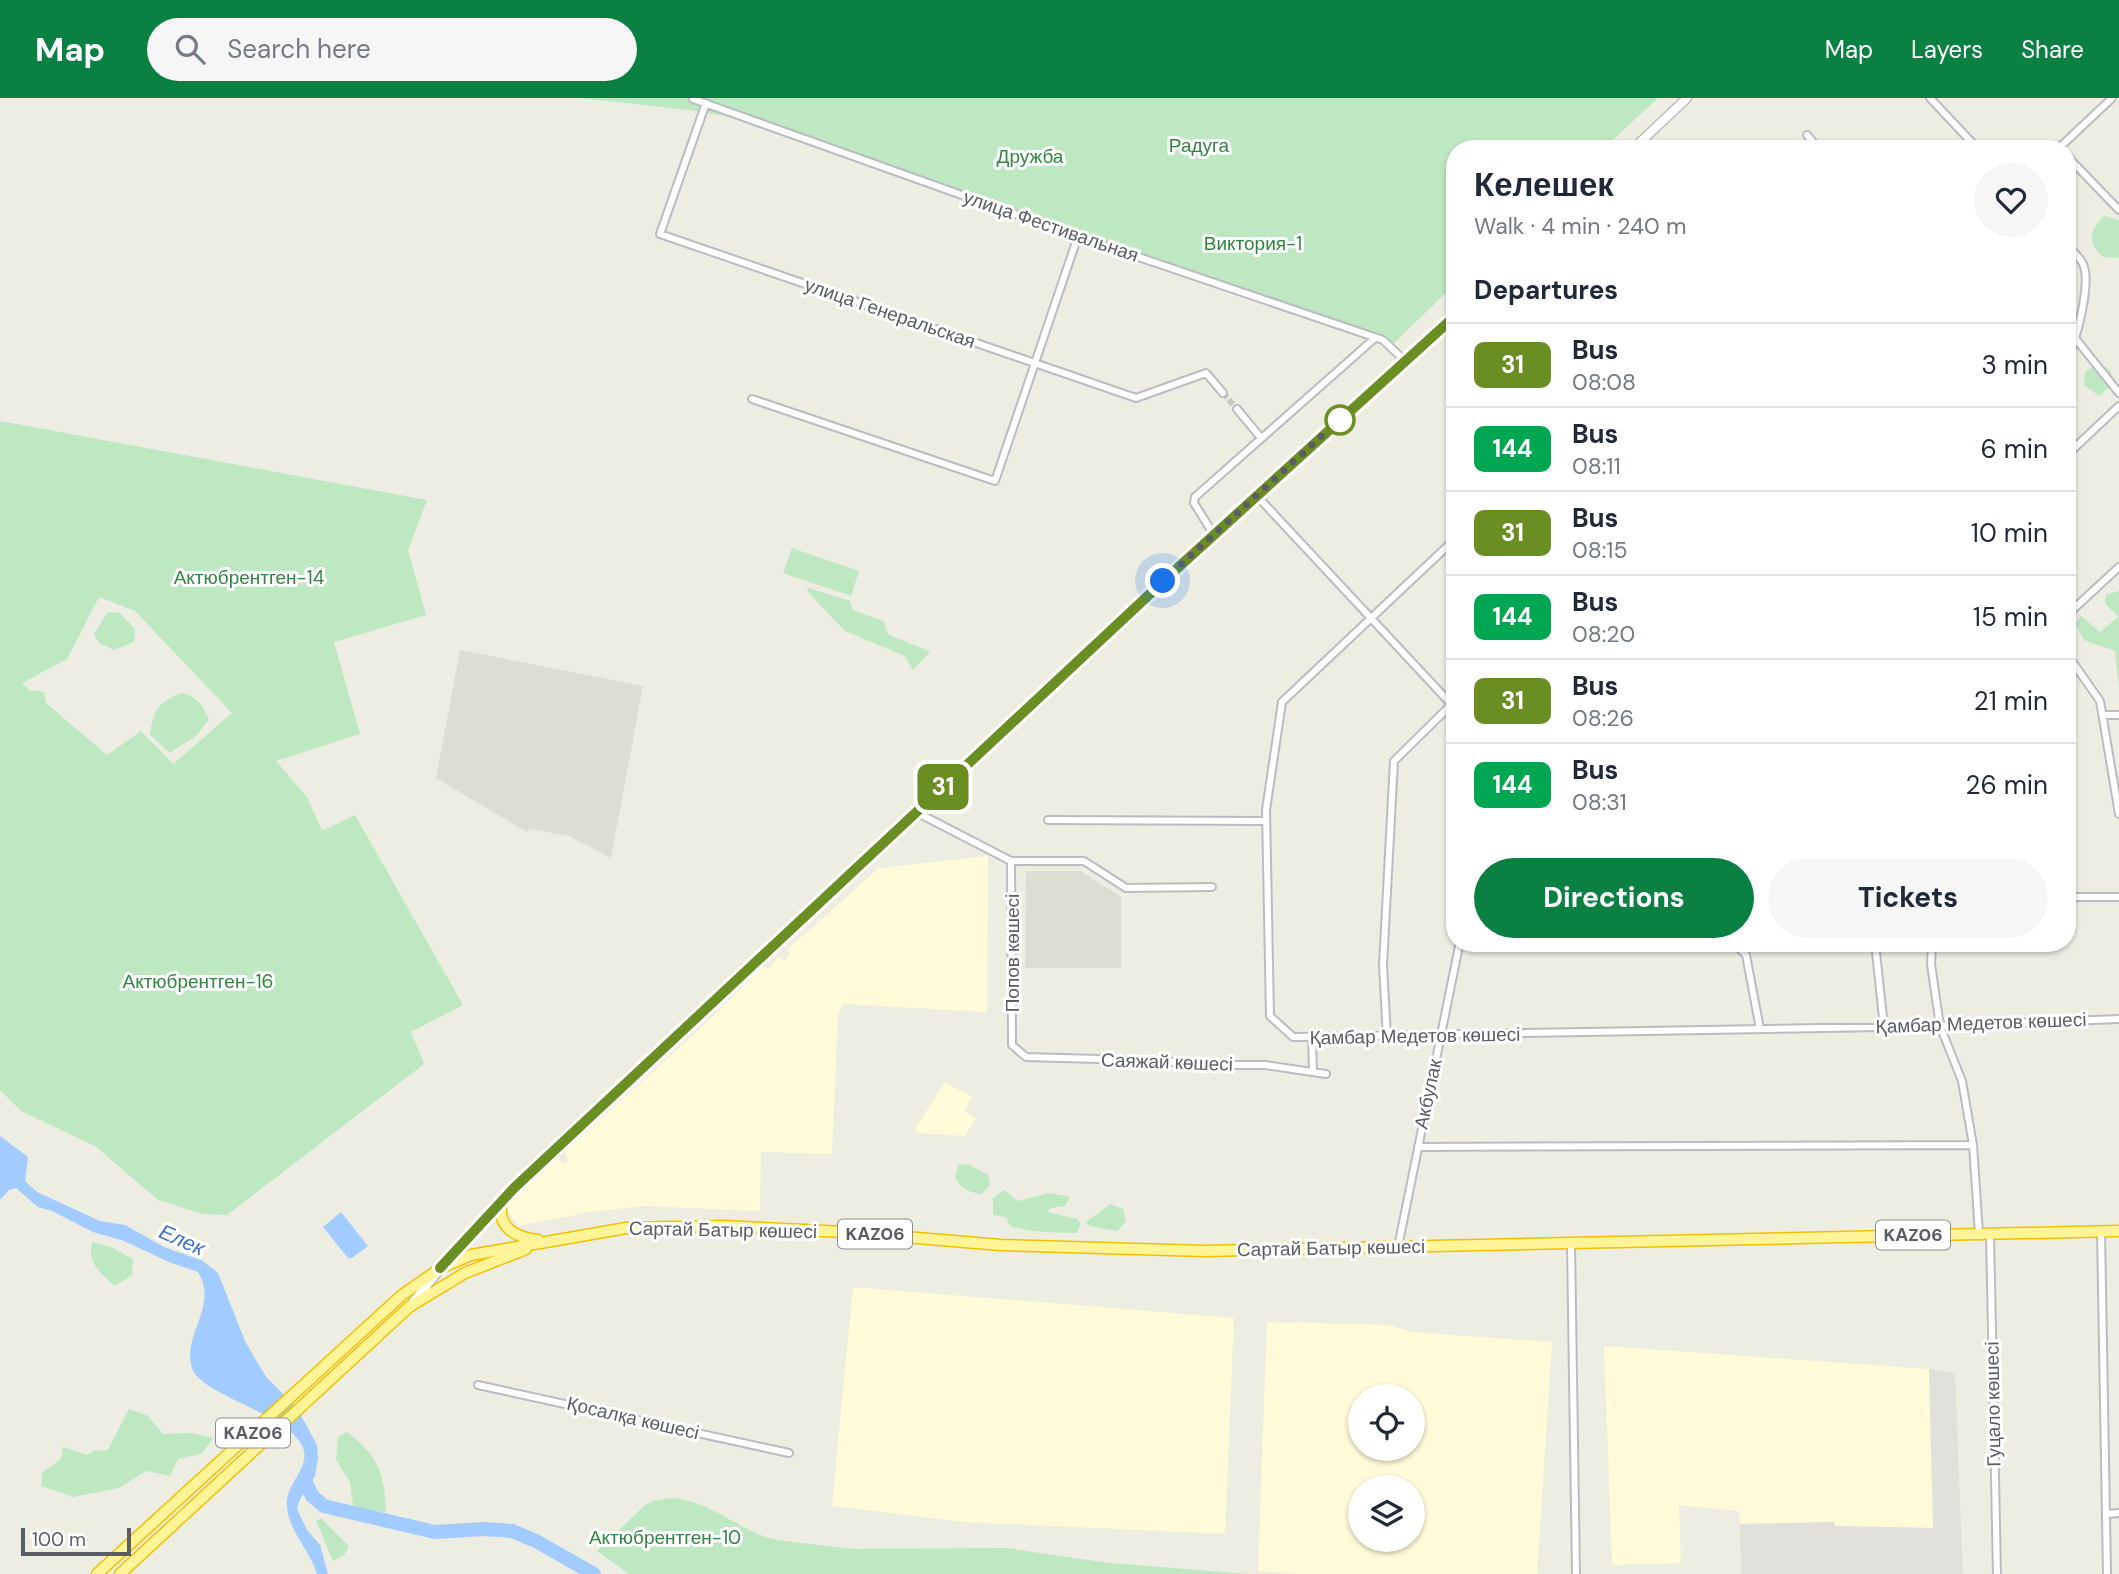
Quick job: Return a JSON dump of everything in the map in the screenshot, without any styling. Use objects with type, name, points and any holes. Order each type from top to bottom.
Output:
[{"type":"highway","points":[[501,1202],[500,1219],[509,1231],[517,1236],[546,1241]]},
{"type":"highway","name":"Сартай Батыр көшесі","points":[[546,1241],[626,1228],[723,1226],[845,1232],[1001,1245],[1135,1250],[1571,1244],[2119,1231]]},
{"type":"highway","name":"KАZ06","points":[[97,1574],[402,1295],[440,1268],[471,1255],[546,1241]]},
{"type":"highway","name":"KАZ06","points":[[120,1574],[409,1307],[465,1273],[546,1241]]},
{"type":"street","points":[[1642,140],[1686,98]]},
{"type":"street","points":[[1930,98],[1970,140]]},
{"type":"street","points":[[2067,140],[2112,98]]},
{"type":"street","name":"улица Фестивальная","points":[[693,99],[1078,236],[1383,340],[1404,360]]},
{"type":"street","name":"улица Генеральская","points":[[706,103],[660,234],[1136,398],[1206,373],[1223,393]]},
{"type":"street","points":[[1807,135],[1811,140]]},
{"type":"street","points":[[2076,165],[2119,210]]},
{"type":"street","points":[[752,399],[995,481],[1078,236]]},
{"type":"street","points":[[2076,255],[2083,263],[2086,276],[2076,334]]},
{"type":"street","points":[[409,1307],[440,1268],[501,1202],[1214,535],[1446,324]]},
{"type":"street","points":[[1214,535],[1194,499],[1375,338]]},
{"type":"street","points":[[2076,339],[2119,393]]},
{"type":"street","points":[[2076,447],[2119,406]]},
{"type":"street","points":[[1237,409],[1261,438]]},
{"type":"street","points":[[1258,497],[1446,696]]},
{"type":"street","name":"Қамбар Медетов көшесі","points":[[1446,548],[1282,702],[1266,821],[1270,1016],[1293,1037],[1760,1030],[2119,1019]]},
{"type":"street","points":[[2076,607],[2119,567]]},
{"type":"street","points":[[2076,667],[2100,701],[2119,814]]},
{"type":"street","points":[[1387,1037],[1383,965],[1394,761],[1446,711]]},
{"type":"street","points":[[2104,715],[2119,715]]},
{"type":"street","points":[[916,812],[1011,861],[1084,861],[1126,888],[1212,887]]},
{"type":"street","points":[[1048,820],[1266,821]]},
{"type":"street","name":"Попов көшесі","points":[[1011,861],[1012,1045]]},
{"type":"street","points":[[2076,897],[2119,897]]},
{"type":"street","name":"Акбулак","points":[[1398,1247],[1458,952]]},
{"type":"street","points":[[1743,952],[1746,955],[1760,1030]]},
{"type":"street","points":[[1876,952],[1884,1027]]},
{"type":"street","name":"Гуцало көшесі","points":[[1932,952],[1940,1026],[1962,1081],[1984,1234],[1997,1574]]},
{"type":"street","points":[[1312,1037],[1313,1072]]},
{"type":"street","name":"Саяжай көшесі","points":[[1012,1045],[1026,1058],[1169,1061],[1182,1065],[1265,1065],[1326,1074]]},
{"type":"street","points":[[1418,1147],[1973,1145]]},
{"type":"street","points":[[2101,1231],[2107,1574]]},
{"type":"street","points":[[1571,1244],[1576,1574]]},
{"type":"street","name":"Қосалқа көшесі","points":[[478,1385],[789,1453]]},
{"type":"street","points":[[2106,1514],[2119,1513]]},
{"type":"shaded area","points":[[460,650],[643,686],[611,858],[569,836],[529,829],[527,832],[436,778]]},
{"type":"shaded area","points":[[988,856],[987,1012],[843,1004],[838,1013],[832,1154],[761,1152],[760,1211],[644,1206],[590,1212],[518,1226],[507,1211],[508,1205],[519,1192],[557,1157],[563,1163],[568,1162],[565,1152],[719,1011],[762,967],[771,968],[777,957],[786,960],[789,953],[787,950],[879,868]]},
{"type":"shaded area","points":[[1026,871],[1081,871],[1121,897],[1121,968],[1025,968]]},
{"type":"shaded area","points":[[945,1082],[972,1097],[965,1111],[976,1119],[965,1136],[916,1133],[916,1127]]},
{"type":"shaded area","points":[[853,1287],[1234,1318],[1225,1534],[965,1522],[832,1506]]},
{"type":"shaded area","points":[[1267,1322],[1390,1325],[1412,1332],[1552,1342],[1537,1574],[1303,1574],[1258,1571]]},
{"type":"shaded area","points":[[1604,1346],[1929,1369],[1933,1528],[1835,1526],[1834,1522],[1740,1524],[1739,1511],[1679,1505],[1681,1563],[1612,1565]]},
{"type":"shaded area","points":[[1929,1369],[1955,1373],[1963,1574],[1741,1574],[1740,1524],[1834,1522],[1835,1526],[1933,1528]]},
{"type":"green space","points":[[580,98],[1658,98],[1613,140],[1446,140],[1446,293],[1390,347],[1383,340],[1068,233],[774,125],[697,111]]},
{"type":"green space","points":[[2104,216],[2119,220],[2119,258],[2103,257],[2092,241],[2095,227]]},
{"type":"green space","points":[[2097,363],[2111,370],[2112,385],[2099,396],[2084,385],[2085,372]]},
{"type":"green space","name":"Актюбрентген-16","points":[[0,421],[427,500],[408,550],[426,615],[334,642],[360,734],[276,761],[307,797],[322,831],[355,815],[463,1005],[411,1032],[424,1064],[227,1215],[203,1214],[158,1200],[95,1146],[21,1111],[0,1090]],"holes":[[[99,597],[135,611],[232,713],[173,764],[141,731],[107,755],[46,703],[44,692],[30,690],[22,683],[67,659]]]},
{"type":"green space","points":[[792,548],[859,571],[851,596],[783,573]]},
{"type":"green space","points":[[808,588],[850,601],[853,610],[883,621],[889,635],[929,653],[913,670],[905,656],[845,631],[807,591]]},
{"type":"green space","points":[[2119,591],[2119,688],[2115,651],[2084,640],[2076,625],[2081,616],[2100,632],[2118,617],[2105,603],[2106,595]]},
{"type":"green space","points":[[108,612],[120,613],[135,629],[134,642],[114,650],[99,643],[94,634]]},
{"type":"green space","points":[[181,693],[198,702],[209,719],[197,735],[170,753],[150,735],[151,726],[158,708]]},
{"type":"green space","points":[[959,1164],[970,1165],[988,1175],[990,1185],[981,1194],[965,1189],[955,1177]]},
{"type":"green space","points":[[1005,1190],[1017,1201],[1050,1193],[1070,1197],[1065,1206],[1050,1208],[1048,1212],[1077,1219],[1081,1224],[1077,1233],[1034,1231],[1010,1226],[1006,1217],[993,1215],[993,1198]]},
{"type":"green space","points":[[1110,1204],[1123,1209],[1126,1221],[1117,1231],[1089,1226],[1086,1222]]},
{"type":"green space","points":[[92,1242],[111,1247],[133,1259],[132,1275],[115,1286],[93,1262]]},
{"type":"green space","points":[[129,1409],[148,1416],[163,1434],[191,1433],[214,1438],[201,1454],[178,1459],[170,1476],[146,1471],[119,1488],[73,1497],[41,1486],[42,1473],[61,1459],[63,1447],[87,1455],[93,1451],[108,1450]]},
{"type":"green space","points":[[347,1432],[366,1449],[378,1466],[384,1486],[386,1512],[371,1512],[353,1505],[350,1482],[336,1460],[338,1437]]},
{"type":"green space","name":"Актюбрентген-10","points":[[672,1498],[701,1505],[751,1531],[777,1540],[853,1549],[1006,1548],[1109,1563],[1250,1574],[629,1574],[597,1551],[644,1506],[652,1501]]},
{"type":"green space","points":[[321,1518],[349,1546],[344,1555],[333,1561],[316,1521]]},
{"type":"water","points":[[0,1136],[28,1157],[25,1181],[37,1192],[100,1221],[125,1225],[164,1247],[203,1261],[218,1273],[245,1341],[257,1362],[267,1378],[297,1408],[317,1445],[315,1476],[297,1509],[307,1530],[320,1545],[328,1574],[317,1574],[287,1511],[288,1494],[303,1465],[304,1450],[300,1442],[276,1421],[210,1387],[198,1378],[192,1368],[192,1343],[205,1297],[198,1272],[124,1241],[93,1232],[52,1211],[38,1207],[16,1188],[9,1190],[0,1200]]},
{"type":"water","points":[[341,1212],[368,1246],[352,1258],[348,1258],[323,1227]]},
{"type":"waterway","name":"Елек","points":[[305,1480],[312,1496],[324,1506],[435,1532],[484,1529],[512,1531],[536,1541],[594,1574]]},
{"type":"tunnel","points":[[1223,393],[1237,409]]},
{"type":"bus line","name":"31","points":[[440,1268],[514,1188],[1182,564],[1446,324]]},
{"type":"route","points":[[1163,581],[1349,411],[1340,420]]},
{"type":"park label","name":"Радуга","points":[[1199,145]]},
{"type":"park label","name":"Дружба","points":[[1030,156]]},
{"type":"park label","name":"Виктория-1","points":[[1253,243]]},
{"type":"park label","name":"Актюбрентген-14","points":[[249,577]]}]
